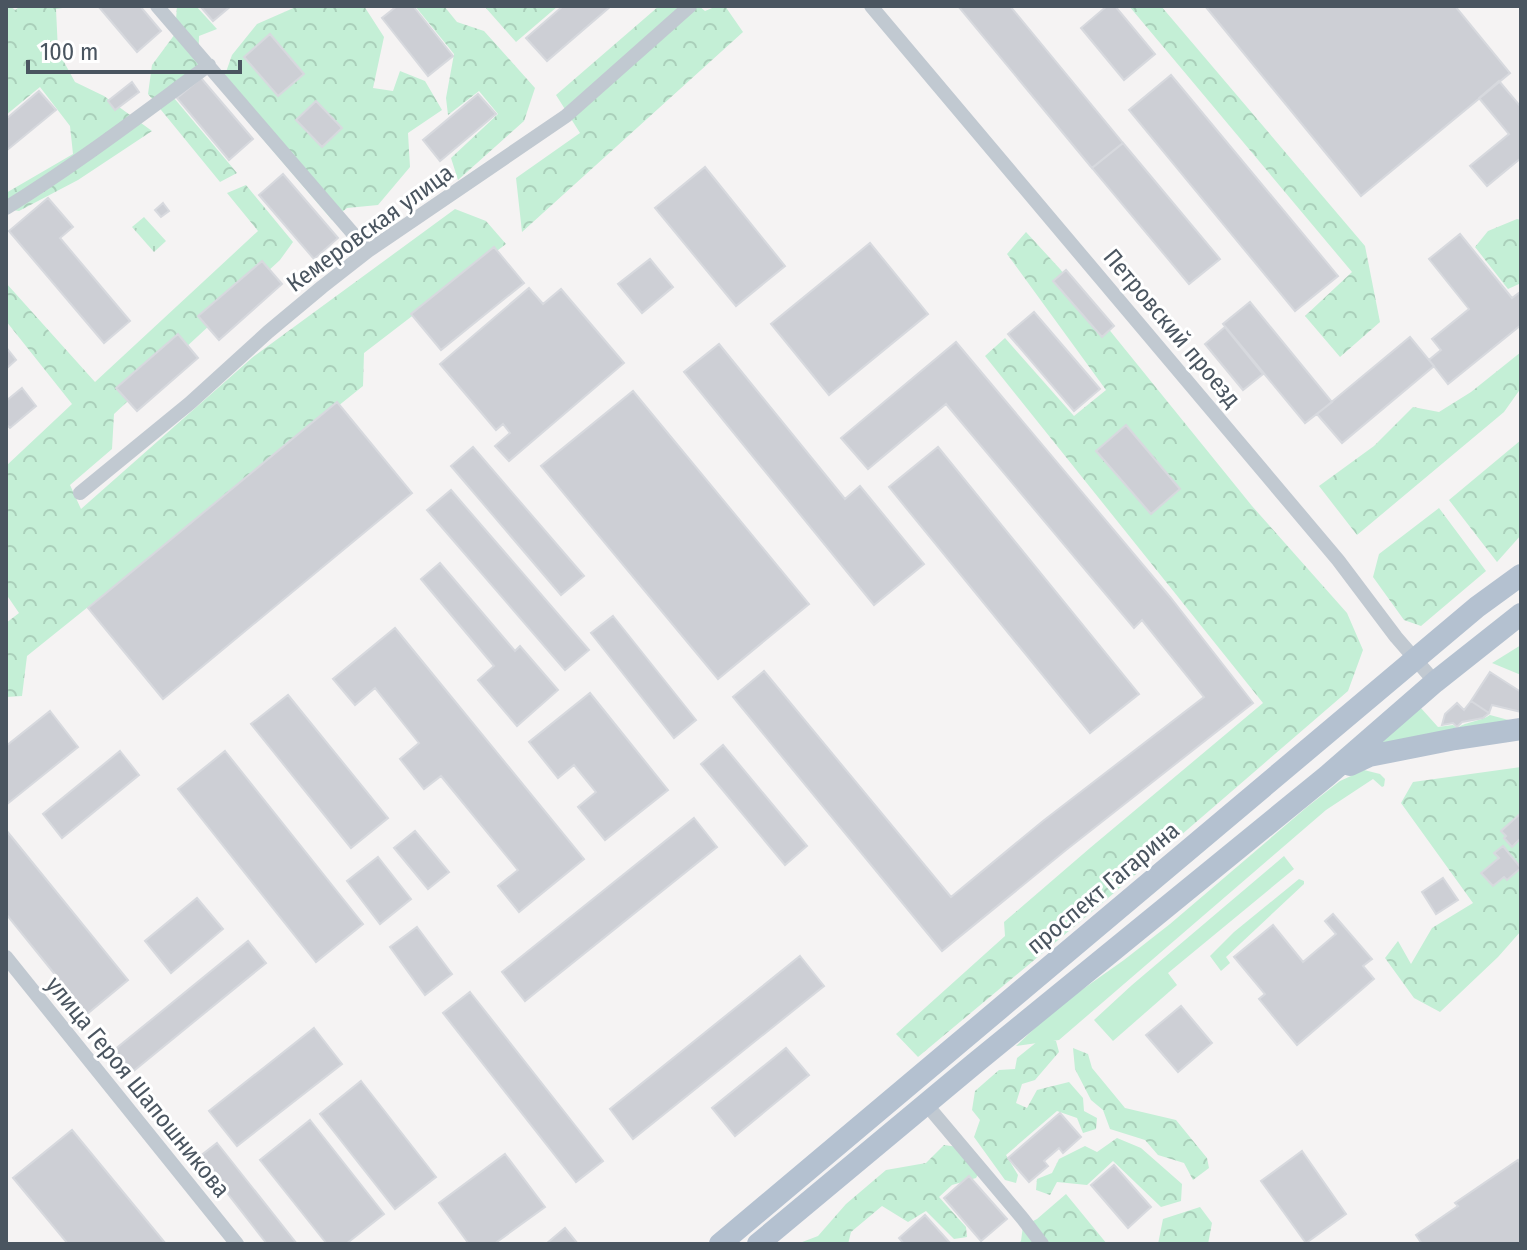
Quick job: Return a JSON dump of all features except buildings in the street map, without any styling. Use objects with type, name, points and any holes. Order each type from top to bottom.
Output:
[{"type":"main road","name":"проспект Гагарина","points":[[720,1244],[1477,607],[1521,575]]},
{"type":"main road","points":[[758,1244],[1521,614]]},
{"type":"main road","points":[[1327,776],[1369,756],[1521,729]]},
{"type":"street","points":[[157,6],[368,251]]},
{"type":"street","name":"Кемеровская улица","points":[[80,493],[368,251],[566,116],[690,6]]},
{"type":"street","name":"Петровский проезд","points":[[871,6],[1338,560],[1396,637],[1435,682]]},
{"type":"street","points":[[6,208],[53,179],[209,65]]},
{"type":"street","name":"улица Героя Шапошникова","points":[[6,957],[237,1244]]},
{"type":"street","points":[[926,1104],[1042,1244]]},
{"type":"green space","points":[[6,6],[15,10],[21,6],[76,6],[56,9],[58,51],[75,82],[104,96],[152,131],[78,180],[19,211],[6,209],[6,193],[73,154],[70,126],[40,87],[6,115]]},
{"type":"green space","points":[[177,6],[196,6],[217,29],[199,36],[198,76],[174,98],[237,173],[220,182],[148,94],[152,65],[175,34]]},
{"type":"green space","points":[[298,6],[364,6],[384,37],[373,88],[393,91],[400,71],[425,81],[442,110],[408,133],[410,167],[378,205],[347,208],[332,220],[220,89],[232,55],[257,24]]},
{"type":"green space","points":[[415,6],[444,6],[457,22],[484,31],[535,88],[524,121],[458,180],[451,158],[498,114],[479,91],[448,115],[446,98],[454,54]]},
{"type":"green space","points":[[486,6],[558,6],[516,42]]},
{"type":"green space","points":[[659,6],[699,6],[705,11],[725,6],[743,32],[522,232],[516,178],[580,133],[556,95]]},
{"type":"green space","points":[[1129,6],[1161,6],[1365,246],[1380,322],[1340,357],[1305,316],[1352,272]]},
{"type":"green space","points":[[246,185],[293,242],[280,260],[114,414],[112,449],[70,485],[81,509],[253,357],[455,209],[486,221],[506,244],[364,353],[363,386],[27,656],[22,696],[6,697],[6,623],[19,613],[6,594],[6,466],[72,404],[6,321],[6,283],[95,382],[258,231],[227,193]]},
{"type":"green space","points":[[144,217],[166,241],[154,252],[132,227]]},
{"type":"green space","points":[[1521,220],[1521,279],[1519,284],[1508,289],[1475,247],[1488,231]]},
{"type":"green space","points":[[1026,232],[1060,269],[1252,506],[1347,613],[1363,650],[1348,691],[918,1057],[896,1034],[1005,936],[1004,922],[1263,703],[985,356],[1005,338],[1074,416],[1106,390],[1007,254]]},
{"type":"green space","points":[[1521,352],[1521,388],[1504,412],[1357,535],[1319,486],[1374,446],[1413,407],[1439,412],[1471,392]]},
{"type":"green space","points":[[1521,440],[1521,535],[1497,562],[1449,500]]},
{"type":"green space","points":[[1439,508],[1486,571],[1421,626],[1404,620],[1373,577],[1379,554]]},
{"type":"green space","points":[[1521,645],[1521,675],[1492,663]]},
{"type":"green space","points":[[1420,707],[1438,727],[1453,725],[1457,728],[1490,715],[1512,721],[1370,748]]},
{"type":"green space","points":[[1521,767],[1521,931],[1440,1012],[1414,998],[1385,958],[1398,941],[1411,964],[1432,928],[1473,903],[1401,803],[1413,782]]},
{"type":"green space","points":[[1364,770],[1380,774],[1385,779],[1384,786],[1373,779],[1326,810],[1059,1040],[1016,1046],[1056,1008],[1170,924],[1307,807],[1340,781]]},
{"type":"green space","points":[[1284,856],[1294,869],[1168,973],[1177,985],[1113,1041],[1094,1020]]},
{"type":"green space","points":[[1299,879],[1304,884],[1226,957],[1230,963],[1221,971],[1210,956],[1234,932]]},
{"type":"green space","points":[[1043,1037],[1056,1041],[1059,1052],[1035,1080],[1022,1084],[1016,1103],[1027,1108],[1037,1090],[1069,1082],[1083,1098],[1084,1111],[1097,1118],[1096,1129],[1083,1133],[1077,1118],[1057,1111],[1006,1155],[1018,1175],[1016,1183],[1005,1180],[974,1137],[980,1120],[972,1110],[975,1091],[999,1070],[1015,1069],[1017,1058]]},
{"type":"green space","points":[[1073,1048],[1088,1054],[1092,1068],[1125,1108],[1176,1120],[1207,1158],[1209,1168],[1193,1180],[1184,1163],[1158,1155],[1145,1140],[1110,1129],[1103,1110],[1091,1100],[1075,1069]]},
{"type":"green space","points":[[1117,1138],[1141,1148],[1182,1184],[1181,1201],[1161,1207],[1113,1161],[1087,1185],[1057,1182],[1050,1195],[1036,1190],[1037,1179],[1052,1173],[1059,1159],[1085,1146],[1097,1152]]},
{"type":"green space","points":[[944,1145],[972,1149],[984,1164],[976,1178],[952,1185],[939,1197],[966,1227],[967,1237],[954,1239],[926,1211],[908,1222],[882,1206],[851,1232],[848,1244],[797,1244],[818,1236],[846,1204],[886,1170],[926,1163]]},
{"type":"green space","points":[[1066,1194],[1107,1244],[1018,1244],[1023,1226],[1037,1219]]},
{"type":"green space","points":[[1200,1207],[1212,1223],[1208,1244],[1158,1244],[1163,1219]]}]
